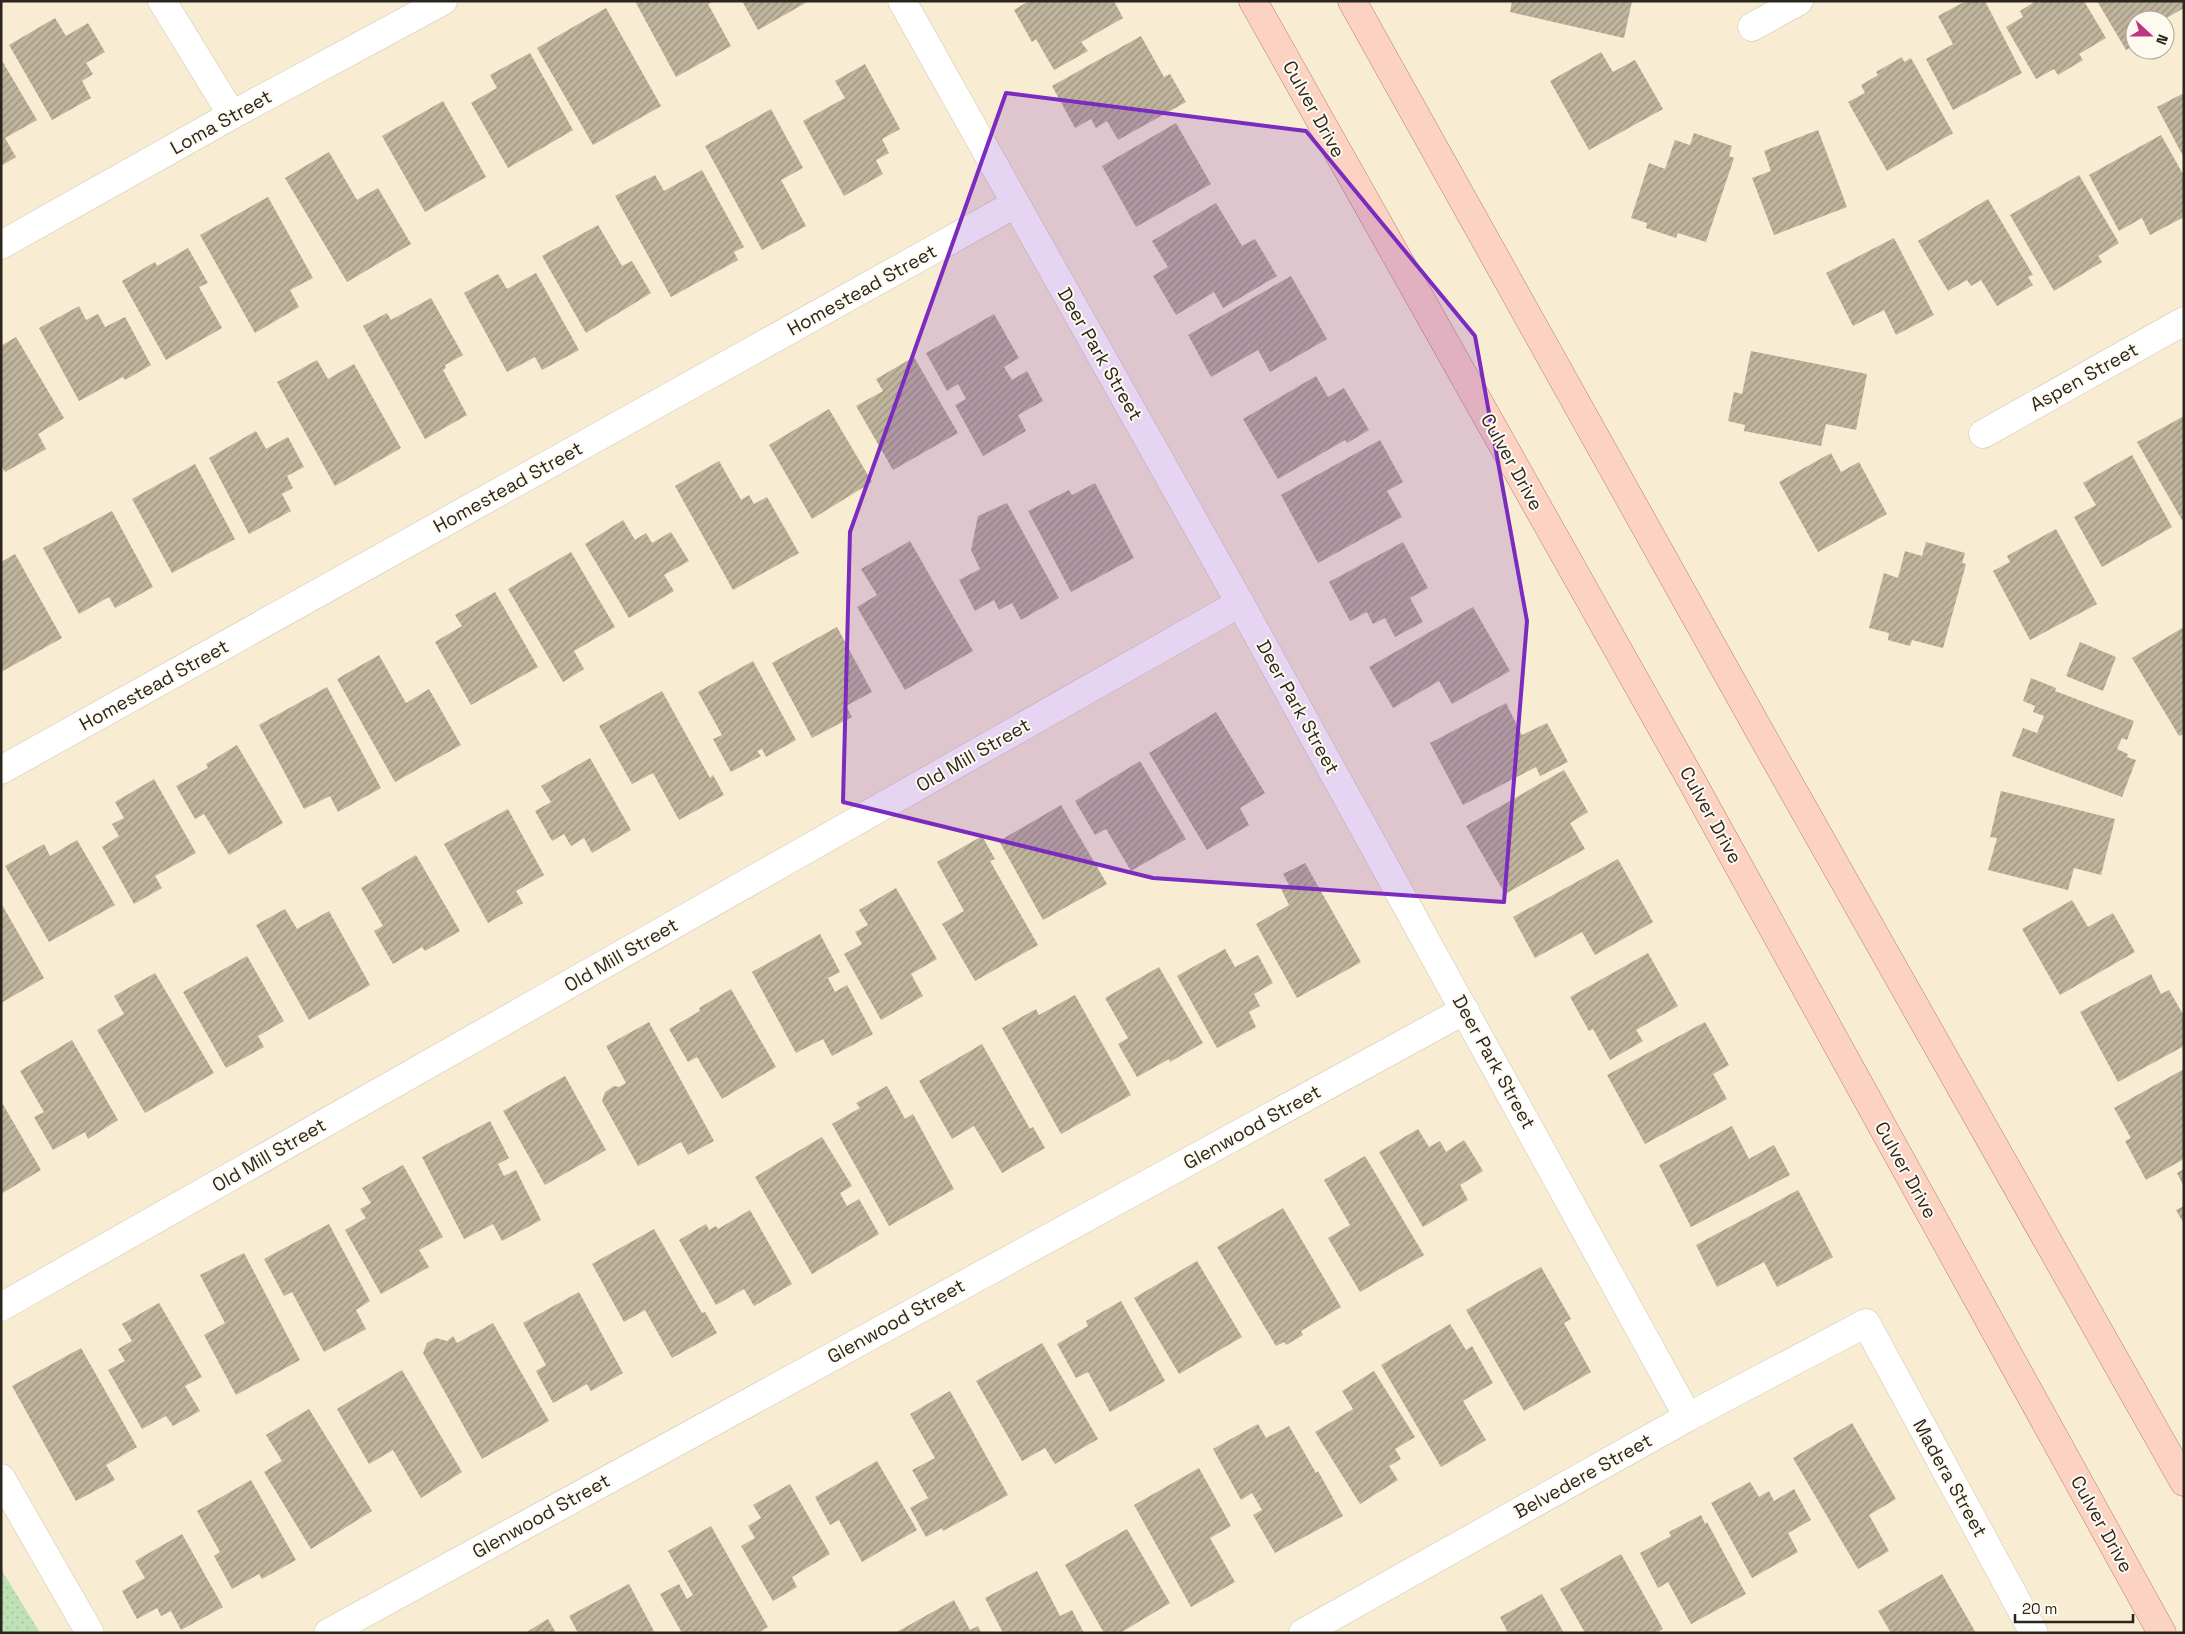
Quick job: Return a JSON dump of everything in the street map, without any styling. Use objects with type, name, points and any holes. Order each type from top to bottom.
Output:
[{"type":"main road","name":"Culver Drive","points":[[1253,1],[1685,769],[2162,1633]]},
{"type":"main road","points":[[1352,1],[1760,732],[2184,1482]]},
{"type":"street","points":[[162,1],[232,115]]},
{"type":"street","name":"Loma Street","points":[[1,245],[232,115],[443,1]]},
{"type":"street","name":"Deer Park Street","points":[[902,1],[1240,603],[1688,1417]]},
{"type":"street","points":[[1752,28],[1799,1]]},
{"type":"street","name":"Homestead Street","points":[[1,770],[1015,204]]},
{"type":"street","name":"Aspen Street","points":[[1983,434],[2184,321]]},
{"type":"street","name":"Old Mill Street","points":[[1,1307],[1240,603]]},
{"type":"street","name":"Glenwood Street","points":[[328,1633],[1465,1010]]},
{"type":"street","name":"Belvedere Street","points":[[1302,1633],[1688,1417],[1866,1323]]},
{"type":"street","name":"Madera Street","points":[[1866,1323],[2034,1633]]},
{"type":"street","points":[[1,1478],[90,1633]]},
{"type":"highlighted area","points":[[1006,93],[1306,131],[1475,336],[1527,621],[1504,902],[1153,878],[843,802],[850,532]]},
{"type":"green space","points":[[1,1569],[40,1633],[1,1633]]},
{"type":"building","points":[[635,1],[714,1],[708,4],[731,46],[676,77]]},
{"type":"building","points":[[742,1],[809,1],[758,30]]},
{"type":"building","points":[[1029,1],[1114,1],[1123,18],[1081,42],[1088,51],[1054,70],[1036,39],[1032,42],[1014,10]]},
{"type":"building","points":[[1512,1],[1632,1],[1624,38],[1510,12]]},
{"type":"building","points":[[1966,1],[1985,1],[2022,73],[1953,110],[1926,59],[1953,44],[1938,16]]},
{"type":"building","points":[[2032,1],[2084,1],[2106,38],[2079,54],[2083,60],[2058,75],[2054,69],[2036,79],[2006,27],[2023,17],[2020,11],[2033,3]]},
{"type":"building","points":[[2097,1],[2184,1],[2184,8],[2175,13],[2175,10],[2125,10],[2125,48]]},
{"type":"building","points":[[606,8],[661,106],[593,145],[537,48]]},
{"type":"building","points":[[55,18],[66,36],[88,23],[105,52],[86,63],[93,74],[82,81],[91,98],[52,120],[9,45]]},
{"type":"building","points":[[1141,36],[1164,77],[1170,74],[1186,102],[1118,140],[1107,121],[1096,128],[1091,119],[1075,128],[1052,86]]},
{"type":"building","points":[[1601,52],[1613,72],[1635,60],[1663,109],[1589,150],[1550,81]]},
{"type":"building","points":[[530,53],[573,130],[508,168],[471,103],[497,88],[490,75]]},
{"type":"building","points":[[1902,57],[1904,62],[1911,58],[1953,133],[1887,171],[1848,102],[1865,93],[1861,85],[1878,75],[1876,72]]},
{"type":"building","points":[[1,59],[37,120],[5,138],[16,157],[1,166]]},
{"type":"building","points":[[865,64],[900,129],[882,139],[889,153],[876,160],[883,174],[844,196],[803,121],[845,98],[835,81]]},
{"type":"building","points":[[2184,93],[2184,158],[2157,107]]},
{"type":"building","points":[[443,101],[486,177],[425,212],[382,136]]},
{"type":"building","points":[[771,109],[803,168],[781,180],[806,226],[762,250],[705,146]]},
{"type":"building","points":[[1176,123],[1211,184],[1136,227],[1102,166]]},
{"type":"building","points":[[1818,130],[1847,207],[1774,235],[1752,178],[1771,171],[1764,151]]},
{"type":"building","points":[[1694,133],[1732,146],[1729,156],[1734,158],[1706,242],[1678,233],[1676,238],[1646,228],[1647,223],[1631,218],[1649,163],[1665,169],[1675,140],[1690,145]]},
{"type":"building","points":[[2161,135],[2184,176],[2184,217],[2150,235],[2142,218],[2119,231],[2089,175]]},
{"type":"building","points":[[329,152],[357,200],[378,188],[411,244],[347,282],[285,178]]},
{"type":"building","points":[[702,170],[744,247],[734,252],[738,260],[671,297],[615,196],[655,175],[664,191]]},
{"type":"building","points":[[2079,175],[2119,243],[2098,256],[2102,262],[2054,291],[2010,215]]},
{"type":"building","points":[[268,197],[313,278],[290,290],[299,307],[255,333],[200,235]]},
{"type":"building","points":[[1988,199],[2033,275],[2028,277],[2033,285],[1997,306],[1981,280],[1971,286],[1967,280],[1948,291],[1918,241]]},
{"type":"building","points":[[1216,203],[1242,246],[1255,239],[1277,276],[1223,308],[1214,292],[1176,315],[1153,276],[1168,267],[1152,241]]},
{"type":"building","points":[[598,225],[622,266],[632,261],[651,293],[586,333],[542,256]]},
{"type":"building","points":[[1894,238],[1934,315],[1896,335],[1884,310],[1853,326],[1826,273]]},
{"type":"building","points":[[188,248],[208,283],[199,287],[222,328],[166,360],[122,281],[155,262],[157,266]]},
{"type":"building","points":[[536,273],[579,350],[542,370],[535,357],[507,372],[464,293],[498,274],[507,289]]},
{"type":"building","points":[[1291,276],[1327,339],[1270,372],[1258,350],[1211,377],[1188,335]]},
{"type":"building","points":[[431,298],[463,355],[445,365],[446,368],[443,370],[467,415],[425,439],[363,326],[387,313],[391,320]]},
{"type":"building","points":[[79,306],[86,320],[98,314],[105,327],[125,317],[151,365],[125,380],[123,377],[79,401],[39,328]]},
{"type":"building","points":[[994,314],[1019,358],[1004,367],[1012,380],[1027,371],[1043,401],[1018,415],[1026,431],[983,456],[955,405],[966,399],[958,384],[947,391],[926,353]]},
{"type":"building","points":[[16,337],[64,418],[38,434],[46,449],[5,472],[1,465],[1,346]]},
{"type":"building","points":[[1751,351],[1867,374],[1856,430],[1826,424],[1821,446],[1744,431],[1745,425],[1728,421],[1734,392],[1742,394]]},
{"type":"building","points":[[914,357],[958,433],[893,470],[856,406],[883,391],[876,379]]},
{"type":"building","points":[[317,360],[328,379],[354,364],[401,448],[335,486],[277,382]]},
{"type":"building","points":[[1316,376],[1328,397],[1344,388],[1369,430],[1347,443],[1345,440],[1278,479],[1243,419]]},
{"type":"building","points":[[829,409],[872,482],[812,519],[769,445]]},
{"type":"building","points":[[2184,416],[2184,518],[2182,520],[2137,442]]},
{"type":"building","points":[[256,431],[266,449],[288,437],[304,467],[287,476],[293,488],[282,494],[291,511],[249,534],[209,458]]},
{"type":"building","points":[[1380,440],[1403,482],[1387,491],[1402,517],[1318,563],[1281,495]]},
{"type":"building","points":[[1831,453],[1841,472],[1859,462],[1887,514],[1818,552],[1779,482]]},
{"type":"building","points":[[2132,455],[2172,527],[2102,567],[2074,517],[2096,505],[2083,483]]},
{"type":"building","points":[[719,461],[741,500],[749,495],[754,504],[767,497],[799,553],[733,590],[675,486]]},
{"type":"building","points":[[195,464],[235,539],[172,573],[132,499]]},
{"type":"building","points":[[1095,483],[1134,558],[1071,592],[1028,511],[1069,490],[1072,495]]},
{"type":"building","points":[[1007,503],[1059,598],[1021,620],[1012,603],[999,610],[994,600],[975,611],[959,580],[980,569],[971,550],[978,516]]},
{"type":"building","points":[[112,511],[153,587],[115,608],[109,597],[79,614],[43,548]]},
{"type":"building","points":[[623,520],[635,540],[646,533],[652,543],[671,532],[689,561],[664,575],[674,591],[629,618],[585,544]]},
{"type":"building","points":[[2056,529],[2097,604],[2030,640],[1993,571],[2010,562],[2007,556]]},
{"type":"building","points":[[910,541],[973,651],[905,690],[857,607],[877,595],[861,569]]},
{"type":"building","points":[[1403,542],[1428,588],[1410,598],[1423,622],[1395,637],[1385,618],[1373,624],[1367,612],[1350,621],[1329,582]]},
{"type":"building","points":[[1926,542],[1965,553],[1962,563],[1966,564],[1943,648],[1912,640],[1910,646],[1888,640],[1889,633],[1869,628],[1884,573],[1898,578],[1905,551],[1922,556]]},
{"type":"building","points":[[571,552],[615,627],[574,651],[584,669],[563,682],[508,589]]},
{"type":"building","points":[[15,554],[62,638],[1,672],[1,562]]},
{"type":"building","points":[[495,592],[538,667],[471,705],[435,642],[462,626],[455,615]]},
{"type":"building","points":[[1473,607],[1510,671],[1452,704],[1439,681],[1393,708],[1369,667]]},
{"type":"building","points":[[837,627],[872,692],[846,706],[852,717],[812,738],[772,663]]},
{"type":"building","points":[[2184,627],[2184,734],[2179,736],[2132,658]]},
{"type":"building","points":[[2080,642],[2116,657],[2103,691],[2066,676]]},
{"type":"building","points":[[379,655],[406,703],[429,689],[461,745],[395,782],[337,679]]},
{"type":"building","points":[[753,661],[796,740],[766,757],[762,749],[757,751],[761,756],[731,772],[713,739],[722,735],[698,692]]},
{"type":"building","points":[[2031,678],[2056,688],[2055,691],[2134,721],[2127,740],[2122,738],[2117,749],[2128,754],[2127,757],[2136,760],[2122,797],[2012,756],[2023,728],[2037,733],[2044,716],[2033,712],[2035,706],[2023,701]]},
{"type":"building","points":[[327,687],[381,788],[338,812],[330,796],[304,809],[259,725]]},
{"type":"building","points":[[662,691],[710,778],[713,775],[724,795],[679,820],[653,773],[632,784],[599,726]]},
{"type":"building","points":[[1506,703],[1522,735],[1547,723],[1568,762],[1540,776],[1536,767],[1463,805],[1430,743]]},
{"type":"building","points":[[1216,712],[1265,793],[1240,808],[1249,825],[1207,850],[1149,753]]},
{"type":"building","points":[[237,745],[283,823],[229,855],[204,814],[195,819],[176,786],[208,768],[206,764]]},
{"type":"building","points":[[590,758],[631,830],[592,853],[584,838],[571,846],[564,834],[552,841],[535,811],[551,802],[541,786]]},
{"type":"building","points":[[1140,761],[1186,839],[1131,871],[1106,829],[1095,835],[1075,801]]},
{"type":"building","points":[[1564,770],[1588,812],[1570,823],[1585,849],[1505,894],[1466,826]]},
{"type":"building","points":[[154,779],[196,853],[155,876],[162,888],[134,904],[102,847],[119,836],[112,824],[124,818],[115,802]]},
{"type":"building","points":[[2001,791],[2115,819],[2101,875],[2074,868],[2068,890],[1988,870],[1997,838],[1990,837]]},
{"type":"building","points":[[1061,805],[1107,884],[1043,920],[999,841]]},
{"type":"building","points":[[508,809],[544,875],[516,891],[523,903],[488,923],[444,844]]},
{"type":"building","points":[[982,836],[995,859],[990,861],[1038,945],[975,981],[942,924],[964,911],[937,862]]},
{"type":"building","points":[[77,840],[115,905],[49,942],[5,866],[44,844],[50,856]]},
{"type":"building","points":[[416,855],[460,931],[425,951],[422,947],[393,964],[374,931],[383,926],[361,888]]},
{"type":"building","points":[[1618,859],[1653,922],[1595,955],[1582,932],[1535,958],[1513,917]]},
{"type":"building","points":[[1305,863],[1361,962],[1297,998],[1256,924],[1289,905],[1281,889],[1289,885],[1283,874]]},
{"type":"building","points":[[896,888],[937,959],[911,974],[923,996],[881,1020],[844,954],[862,944],[855,932],[868,925],[859,910]]},
{"type":"building","points":[[2072,900],[2088,927],[2113,913],[2135,952],[2060,995],[2022,929]]},
{"type":"building","points":[[1,903],[44,978],[1,1003]]},
{"type":"building","points":[[285,909],[297,929],[329,911],[370,985],[309,1020],[256,925]]},
{"type":"building","points":[[820,934],[840,972],[828,978],[835,992],[847,985],[873,1034],[832,1056],[823,1039],[796,1053],[752,972]]},
{"type":"building","points":[[1225,949],[1235,967],[1258,955],[1273,983],[1254,994],[1260,1006],[1249,1012],[1256,1027],[1217,1048],[1177,976]]},
{"type":"building","points":[[1648,953],[1678,1006],[1636,1030],[1643,1041],[1610,1060],[1593,1029],[1589,1031],[1570,997]]},
{"type":"building","points":[[247,956],[284,1021],[258,1036],[264,1047],[226,1068],[183,992]]},
{"type":"building","points":[[1159,967],[1203,1043],[1170,1062],[1169,1059],[1137,1077],[1118,1044],[1128,1038],[1105,998]]},
{"type":"building","points":[[155,973],[214,1073],[145,1113],[97,1030],[124,1014],[114,996]]},
{"type":"building","points":[[2151,974],[2161,994],[2169,990],[2184,1016],[2184,1046],[2118,1082],[2080,1012]]},
{"type":"building","points":[[731,989],[776,1067],[722,1099],[697,1057],[688,1062],[669,1029],[700,1011],[699,1008]]},
{"type":"building","points":[[1075,995],[1131,1095],[1061,1134],[1002,1028],[1036,1009],[1039,1015]]},
{"type":"building","points":[[649,1022],[714,1141],[688,1155],[681,1142],[638,1166],[602,1101],[605,1092],[614,1086],[619,1087],[626,1083],[606,1046]]},
{"type":"building","points":[[1705,1022],[1729,1065],[1713,1074],[1727,1099],[1645,1144],[1607,1075]]},
{"type":"building","points":[[72,1040],[118,1120],[88,1139],[85,1132],[53,1150],[34,1117],[44,1112],[20,1071]]},
{"type":"building","points":[[982,1044],[1030,1129],[1033,1127],[1045,1148],[1002,1173],[974,1126],[952,1139],[919,1081]]},
{"type":"building","points":[[2184,1069],[2184,1159],[2146,1180],[2125,1141],[2131,1138],[2114,1108]]},
{"type":"building","points":[[565,1076],[606,1150],[545,1185],[503,1111]]},
{"type":"building","points":[[887,1086],[905,1119],[913,1114],[954,1189],[889,1226],[832,1124],[860,1108],[856,1103]]},
{"type":"building","points":[[1,1101],[41,1170],[1,1194]]},
{"type":"building","points":[[490,1121],[509,1158],[498,1164],[504,1176],[516,1170],[541,1220],[502,1241],[493,1224],[464,1239],[422,1157]]},
{"type":"building","points":[[1732,1126],[1749,1159],[1774,1145],[1790,1175],[1691,1227],[1659,1165]]},
{"type":"building","points":[[1418,1129],[1429,1147],[1440,1141],[1446,1152],[1464,1140],[1483,1171],[1460,1185],[1468,1200],[1423,1227],[1379,1152]]},
{"type":"building","points":[[822,1137],[852,1186],[840,1193],[847,1206],[859,1199],[879,1234],[812,1274],[755,1177]]},
{"type":"building","points":[[1365,1156],[1424,1255],[1360,1292],[1328,1238],[1350,1225],[1324,1180]]},
{"type":"building","points":[[403,1165],[443,1237],[419,1250],[429,1267],[381,1294],[345,1230],[366,1218],[360,1209],[371,1203],[362,1188]]},
{"type":"building","points":[[2184,1169],[2184,1187],[2177,1173]]},
{"type":"building","points":[[1798,1190],[1833,1257],[1777,1287],[1764,1262],[1717,1287],[1696,1245]]},
{"type":"building","points":[[2184,1206],[2184,1224],[2176,1210]]},
{"type":"building","points":[[1283,1208],[1341,1307],[1301,1331],[1303,1335],[1286,1345],[1284,1342],[1276,1346],[1217,1247]]},
{"type":"building","points":[[750,1210],[792,1284],[754,1306],[744,1289],[716,1305],[679,1240],[706,1224],[709,1230],[716,1226],[718,1229]]},
{"type":"building","points":[[329,1224],[370,1301],[356,1310],[366,1329],[324,1352],[292,1292],[284,1296],[264,1259]]},
{"type":"building","points":[[654,1229],[702,1313],[705,1312],[717,1333],[672,1358],[645,1310],[624,1322],[592,1264]]},
{"type":"building","points":[[244,1253],[300,1360],[236,1395],[204,1335],[225,1323],[200,1275]]},
{"type":"building","points":[[1197,1261],[1242,1337],[1179,1374],[1134,1298]]},
{"type":"building","points":[[1541,1267],[1571,1319],[1564,1323],[1591,1372],[1524,1411],[1466,1310]]},
{"type":"building","points":[[579,1292],[623,1373],[591,1391],[587,1384],[553,1403],[536,1371],[546,1365],[523,1323]]},
{"type":"building","points":[[1121,1301],[1165,1381],[1110,1412],[1088,1372],[1076,1378],[1057,1344],[1088,1326],[1086,1321]]},
{"type":"building","points":[[159,1303],[202,1377],[185,1386],[200,1411],[173,1426],[166,1416],[142,1429],[108,1370],[125,1361],[118,1349],[132,1341],[122,1324]]},
{"type":"building","points":[[493,1323],[549,1421],[482,1459],[423,1353],[427,1343],[436,1338],[447,1341],[453,1336],[457,1343]]},
{"type":"building","points":[[1450,1324],[1466,1350],[1472,1346],[1493,1383],[1463,1401],[1486,1440],[1441,1467],[1381,1365]]},
{"type":"building","points":[[1042,1343],[1098,1439],[1055,1464],[1045,1448],[1022,1461],[976,1381]]},
{"type":"building","points":[[81,1348],[137,1447],[106,1465],[115,1480],[76,1501],[12,1386]]},
{"type":"building","points":[[402,1370],[462,1472],[421,1498],[393,1450],[369,1464],[337,1409]]},
{"type":"building","points":[[1374,1371],[1415,1437],[1395,1449],[1401,1459],[1389,1466],[1398,1480],[1360,1504],[1315,1432],[1353,1409],[1342,1391]]},
{"type":"building","points":[[950,1391],[1008,1495],[943,1531],[942,1528],[926,1537],[910,1508],[928,1498],[912,1470],[935,1458],[910,1414]]},
{"type":"building","points":[[309,1409],[372,1511],[311,1549],[264,1472],[282,1461],[266,1435]]},
{"type":"building","points":[[1852,1423],[1896,1499],[1869,1515],[1889,1551],[1858,1569],[1793,1458]]},
{"type":"building","points":[[1258,1424],[1266,1438],[1289,1426],[1316,1473],[1318,1471],[1343,1516],[1275,1553],[1253,1515],[1262,1510],[1252,1493],[1241,1500],[1213,1449]]},
{"type":"building","points":[[877,1461],[917,1530],[862,1562],[839,1520],[830,1525],[815,1497]]},
{"type":"building","points":[[1199,1468],[1231,1526],[1210,1538],[1235,1582],[1191,1607],[1134,1505]]},
{"type":"building","points":[[251,1480],[296,1560],[262,1579],[259,1574],[232,1589],[214,1556],[220,1552],[197,1511]]},
{"type":"building","points":[[1750,1482],[1759,1497],[1769,1491],[1774,1501],[1794,1489],[1811,1520],[1788,1533],[1798,1552],[1752,1578],[1711,1503]]},
{"type":"building","points":[[790,1484],[830,1554],[792,1577],[797,1587],[773,1601],[741,1546],[755,1538],[748,1526],[761,1518],[753,1505]]},
{"type":"building","points":[[1701,1515],[1705,1524],[1707,1522],[1746,1594],[1691,1624],[1668,1582],[1658,1588],[1640,1553],[1671,1536],[1669,1532]]},
{"type":"building","points":[[711,1526],[768,1627],[758,1633],[682,1633],[660,1594],[679,1584],[687,1599],[693,1595],[668,1551]]},
{"type":"building","points":[[1127,1529],[1170,1603],[1120,1633],[1104,1633],[1065,1565]]},
{"type":"building","points":[[182,1534],[223,1607],[181,1630],[171,1611],[161,1616],[157,1608],[137,1619],[122,1591],[145,1578],[135,1561]]},
{"type":"building","points":[[1621,1554],[1663,1629],[1656,1633],[1585,1633],[1560,1589]]},
{"type":"building","points":[[1037,1571],[1060,1616],[1072,1610],[1084,1633],[1003,1633],[985,1598]]},
{"type":"building","points":[[1942,1574],[1976,1633],[1891,1633],[1878,1611]]},
{"type":"building","points":[[629,1584],[655,1633],[578,1633],[569,1616]]},
{"type":"building","points":[[1542,1594],[1564,1633],[1508,1633],[1500,1617]]},
{"type":"building","points":[[954,1600],[970,1630],[978,1626],[981,1633],[895,1633]]},
{"type":"building","points":[[548,1619],[556,1633],[525,1633]]}]
